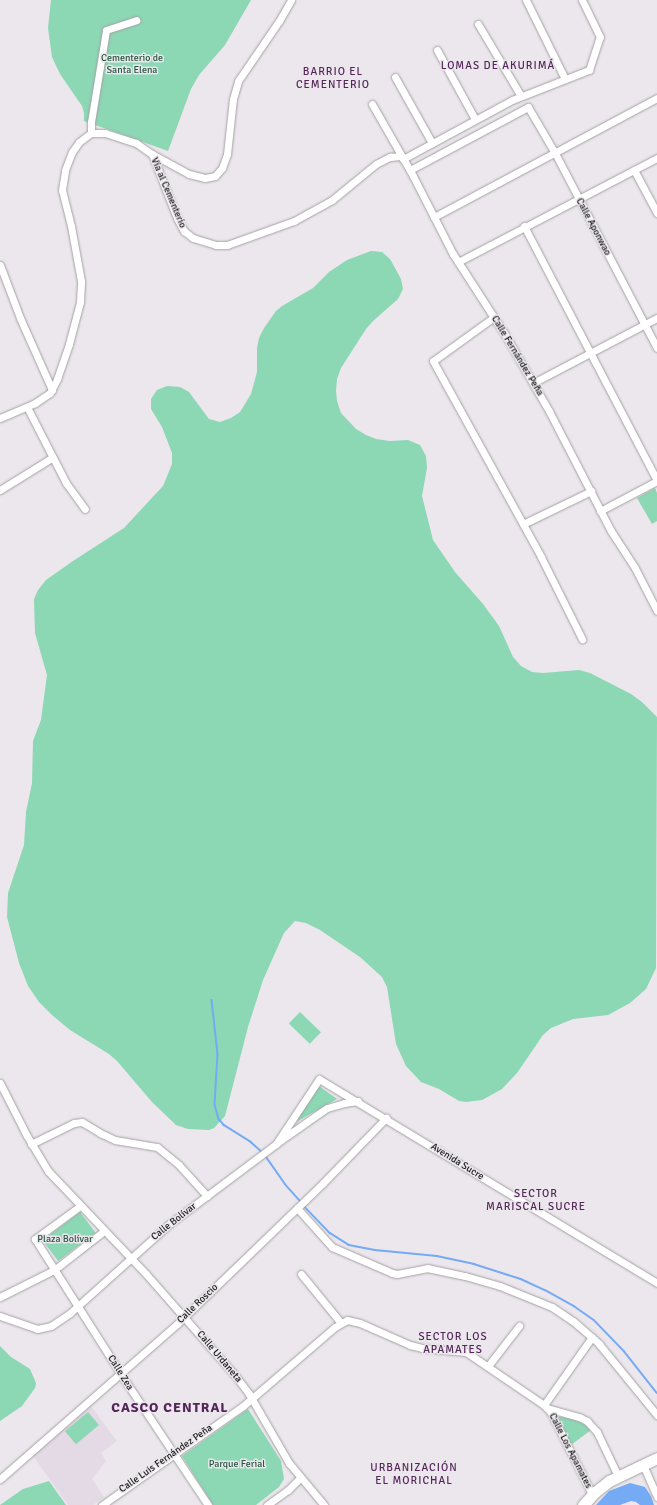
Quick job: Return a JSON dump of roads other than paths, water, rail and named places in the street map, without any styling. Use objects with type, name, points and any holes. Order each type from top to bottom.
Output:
[{"type":"highway","points":[[583,1505],[592,1494],[618,1476],[657,1458]]},
{"type":"street","points":[[152,154],[181,170],[198,177],[211,178],[219,172],[227,154],[236,85],[285,12],[291,0]]},
{"type":"street","points":[[526,0],[565,80]]},
{"type":"street","name":"Vía al Cementerio","points":[[91,133],[98,131],[121,137],[136,143],[152,154],[184,231],[193,238],[227,246],[294,221],[332,200],[376,164],[390,157],[402,158],[521,96],[590,70],[600,42],[598,31],[582,0]]},
{"type":"street","points":[[0,418],[42,399],[52,390],[68,344],[81,295],[77,254],[63,197],[63,180],[72,152],[84,136],[91,133],[91,122],[106,30],[136,20]]},
{"type":"street","points":[[478,24],[521,96]]},
{"type":"street","points":[[437,50],[475,119]]},
{"type":"street","points":[[395,77],[432,143]]},
{"type":"street","points":[[434,217],[657,98]]},
{"type":"street","name":"Calle Fernández Peña","points":[[372,104],[410,170],[458,262],[494,317],[533,383],[591,491],[600,511],[657,610]]},
{"type":"street","name":"Calle Aponwao","points":[[410,170],[528,107],[555,153],[657,348]]},
{"type":"street","points":[[458,262],[524,226],[657,158]]},
{"type":"street","points":[[634,170],[657,213]]},
{"type":"street","points":[[524,226],[657,481],[600,511]]},
{"type":"street","points":[[0,265],[20,318],[52,390]]},
{"type":"street","points":[[494,317],[433,361],[523,524],[582,639]]},
{"type":"street","points":[[533,383],[657,318]]},
{"type":"street","points":[[26,407],[66,483],[85,509]]},
{"type":"street","points":[[0,490],[53,458]]},
{"type":"street","points":[[523,524],[591,491]]},
{"type":"street","name":"Avenida Sucre","points":[[319,1079],[358,1101],[657,1283]]},
{"type":"street","name":"Calle Bolívar","points":[[276,1144],[319,1079]]},
{"type":"street","name":"Calle Urdaneta","points":[[0,1083],[31,1144],[48,1171],[131,1258],[185,1317],[234,1374],[252,1398],[280,1450],[324,1505]]},
{"type":"street","name":"Calle Bolívar","points":[[0,1316],[27,1327],[42,1329],[58,1322],[78,1306],[168,1225],[276,1144],[327,1108],[344,1102],[358,1101]]},
{"type":"street","name":"Calle Roscio","points":[[0,1479],[185,1317],[300,1205],[386,1118]]},
{"type":"street","points":[[31,1144],[74,1123],[82,1122],[100,1133],[116,1140],[157,1147],[179,1165],[207,1196]]},
{"type":"street","points":[[300,1205],[323,1239],[337,1251],[368,1262],[395,1274],[427,1268],[487,1282],[552,1307],[573,1321],[610,1355],[657,1415]]},
{"type":"street","name":"Calle Zea","points":[[80,1206],[35,1239],[120,1373],[208,1505]]},
{"type":"street","points":[[0,1297],[54,1270],[104,1231]]},
{"type":"street","points":[[301,1274],[341,1323]]},
{"type":"street","name":"Calle Los Apamates","points":[[341,1323],[353,1320],[398,1341],[422,1348],[466,1352],[546,1406],[587,1421],[597,1432],[618,1476]]},
{"type":"street","name":"Calle Luis Fernández Peña","points":[[102,1505],[252,1398],[341,1323]]},
{"type":"street","points":[[488,1366],[519,1326]]},
{"type":"street","points":[[546,1406],[592,1337]]},
{"type":"street","name":"Calle Los Apamates","points":[[546,1406],[592,1494]]},
{"type":"street","points":[[643,1465],[657,1497]]},
{"type":"street","points":[[267,1505],[288,1490],[301,1477]]},
{"type":"water","points":[[630,1483],[645,1487],[651,1496],[654,1505],[640,1505],[631,1501],[620,1505],[596,1505],[609,1491]]},
{"type":"waterway","points":[[212,1000],[218,1054],[215,1105],[219,1119],[224,1125],[251,1142],[262,1152]]},
{"type":"waterway","points":[[265,1155],[285,1184],[301,1202]]},
{"type":"waterway","points":[[303,1205],[330,1233],[349,1245],[375,1250],[437,1256],[474,1264],[521,1279],[545,1290],[574,1306],[594,1320],[624,1351],[657,1393]]},
{"type":"district","name":"LOMAS DE AKURIMÁ","points":[[498,66]]},
{"type":"district","name":"BARRIO EL CEMENTERIO","points":[[333,79]]},
{"type":"district","name":"SECTOR MARISCAL SUCRE","points":[[536,1201]]},
{"type":"district","name":"SECTOR LOS APAMATES","points":[[453,1344]]},
{"type":"district","name":"CASCO CENTRAL","points":[[170,1408]]},
{"type":"district","name":"URBANIZACIÓN EL MORICHAL","points":[[414,1475]]},
{"type":"park label","name":"Cementerio de Santa Elena","points":[[132,64]]},
{"type":"park label","name":"Plaza Bolívar","points":[[65,1240]]},
{"type":"park label","name":"Parque Ferial","points":[[237,1465]]}]
